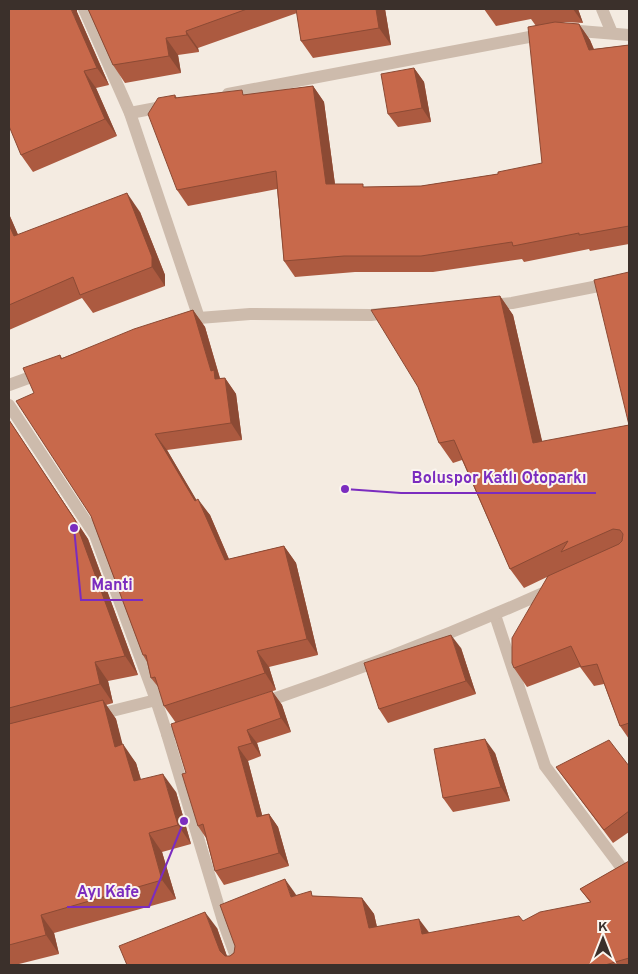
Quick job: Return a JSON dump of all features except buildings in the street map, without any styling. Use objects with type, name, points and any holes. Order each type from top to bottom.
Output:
[{"type":"street","points":[[84,9],[130,113],[199,318]]},
{"type":"street","points":[[602,9],[612,33]]},
{"type":"street","points":[[217,96],[566,30],[629,34]]},
{"type":"street","points":[[130,113],[178,104]]},
{"type":"street","points":[[474,306],[512,303],[629,280]]},
{"type":"street","points":[[172,327],[199,318],[250,314],[370,315],[399,313]]},
{"type":"street","points":[[9,385],[54,369]]},
{"type":"street","points":[[9,405],[95,535],[156,700],[224,924],[239,965]]},
{"type":"street","points":[[249,707],[304,689],[495,615],[561,586]]},
{"type":"street","points":[[495,615],[545,766],[628,876]]},
{"type":"street","points":[[82,719],[156,700]]},
{"type":"street","points":[[167,734],[204,722]]},
{"type":"place","name":"Boluspor Katlı Otoparkı","points":[[345,489]]},
{"type":"place","name":"Manti","points":[[74,528]]},
{"type":"place","name":"Ayı Kafe","points":[[184,821]]}]
